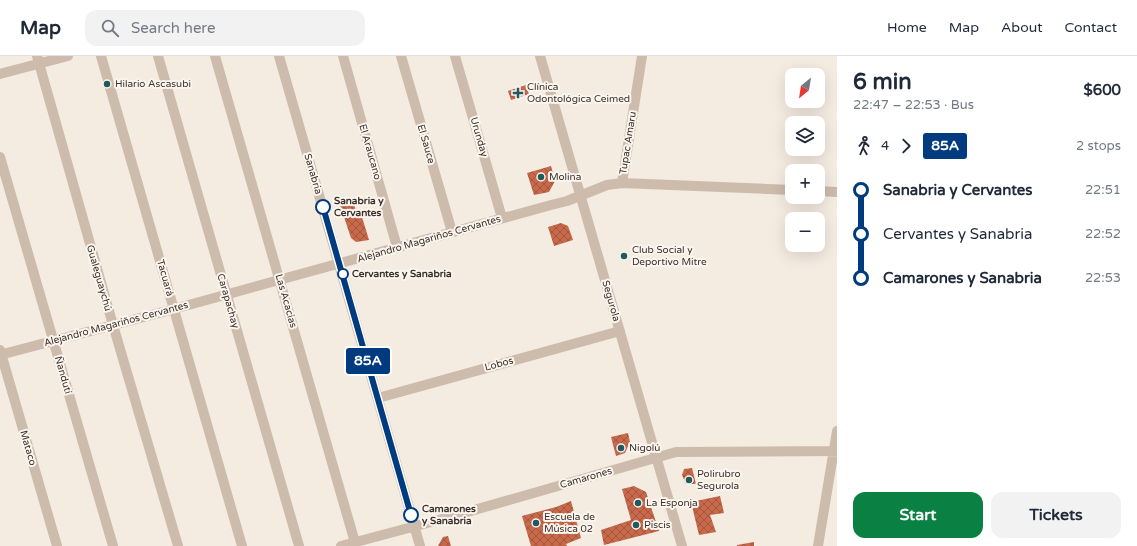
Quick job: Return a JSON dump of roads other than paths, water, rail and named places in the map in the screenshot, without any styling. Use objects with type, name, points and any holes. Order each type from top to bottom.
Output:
[{"type":"street","points":[[0,74],[38,60],[68,56]]},
{"type":"street","name":"Tacuará","points":[[101,56],[242,546]]},
{"type":"street","name":"Carapachay","points":[[158,56],[299,546]]},
{"type":"street","name":"Las Acacias","points":[[215,56],[356,544]]},
{"type":"street","name":"Sanabria","points":[[279,56],[340,263],[420,546]]},
{"type":"street","name":"El Araucano","points":[[343,56],[397,247]]},
{"type":"street","name":"El Sauce","points":[[401,56],[452,232]]},
{"type":"street","name":"Urunday","points":[[455,56],[502,218]]},
{"type":"street","name":"Segurola","points":[[540,56],[682,546]]},
{"type":"street","name":"Tupac Amaru","points":[[622,183],[642,56]]},
{"type":"street","name":"Gualeguaychú","points":[[38,60],[113,326],[178,546]]},
{"type":"street","name":"Ñandutí","points":[[0,157],[113,546]]},
{"type":"street","name":"Alejandro Magariños Cervantes","points":[[0,353],[113,326],[567,201],[607,185],[622,183],[785,190]]},
{"type":"street","points":[[825,191],[837,192]]},
{"type":"street","name":"Lobos","points":[[378,398],[620,331]]},
{"type":"street","name":"Mataco","points":[[0,353],[57,546]]},
{"type":"street","points":[[818,546],[835,451],[837,431]]},
{"type":"street","name":"Camarones","points":[[341,546],[356,544],[414,526],[676,452],[835,451]]},
{"type":"place","name":"Hilario Ascasubi","points":[[107,84]]},
{"type":"place","name":"Clínica Odontológica Ceimed","points":[[518,93]]},
{"type":"place","name":"Molina","points":[[541,177]]},
{"type":"place","name":"Sanabria y Cervantes","points":[[323,207]]},
{"type":"place","name":"Club Social y Deportivo Mitre","points":[[624,256]]},
{"type":"place","name":"Cervantes y Sanabria","points":[[343,274]]},
{"type":"place","name":"Nigolú","points":[[621,448]]},
{"type":"place","name":"Polirubro Segurola","points":[[689,480]]},
{"type":"place","name":"La Esponja","points":[[638,503]]},
{"type":"place","name":"Camarones y Sanabria","points":[[411,515]]},
{"type":"place","name":"Escuela de Música 02","points":[[536,523]]},
{"type":"place","name":"Piscis","points":[[636,525]]}]
